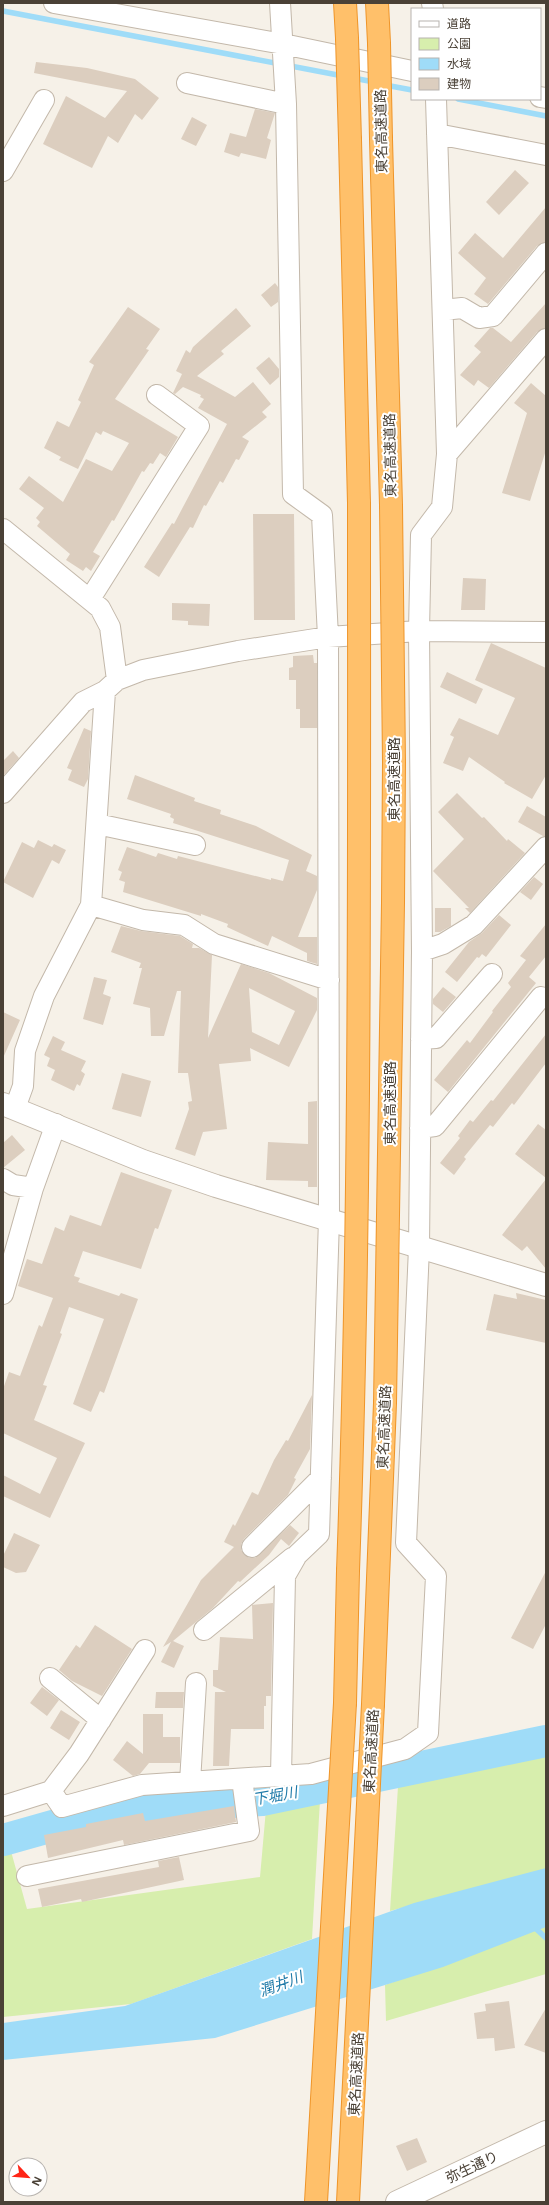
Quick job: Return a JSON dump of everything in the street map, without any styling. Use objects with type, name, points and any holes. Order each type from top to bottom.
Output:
[{"type":"highway","name":"東名高速道路","points":[[316,2202],[345,1703],[354,1398],[357,1173],[360,877],[359,503],[345,3]]},
{"type":"highway","name":"東名高速道路","points":[[348,2202],[380,1570],[389,1220],[394,762],[391,505],[382,139],[377,3]]},
{"type":"street","points":[[54,3],[283,44],[411,71]]},
{"type":"street","points":[[204,1630],[297,1555],[319,1534],[329,1219],[328,637],[322,515],[293,494],[286,104],[280,3]]},
{"type":"street","points":[[187,83],[286,104]]},
{"type":"street","points":[[3,171],[44,100]]},
{"type":"street","points":[[51,1791],[62,1807],[142,1785],[190,1782],[243,1783],[281,1776],[311,1774],[405,1749],[428,1733],[436,1576],[406,1543],[419,1248],[422,951],[419,631],[420,535],[442,506],[447,454],[436,100]]},
{"type":"street","points":[[437,134],[546,155]]},
{"type":"street","points":[[443,310],[462,308],[479,318],[493,316],[546,253]]},
{"type":"street","points":[[447,454],[546,339]]},
{"type":"street","points":[[90,599],[199,426],[157,395]]},
{"type":"street","points":[[3,529],[100,608],[110,627],[111,685],[97,824],[91,905],[44,996],[25,1050],[23,1086],[9,1106],[150,1163],[216,1186],[546,1285]]},
{"type":"street","points":[[3,793],[83,702],[111,685],[142,670],[238,651],[328,637],[419,631],[546,632]]},
{"type":"street","points":[[97,824],[195,845]]},
{"type":"street","points":[[422,951],[442,944],[474,925],[546,847]]},
{"type":"street","points":[[91,905],[143,920],[184,925],[214,944],[329,980]]},
{"type":"street","points":[[421,1040],[436,1038],[492,974]]},
{"type":"street","points":[[420,1128],[435,1126],[542,997]]},
{"type":"street","points":[[3,1294],[33,1188],[56,1124]]},
{"type":"street","points":[[3,1179],[13,1185],[33,1188]]},
{"type":"street","points":[[252,1547],[321,1478]]},
{"type":"street","points":[[281,1776],[285,1576],[297,1555]]},
{"type":"street","points":[[3,1806],[51,1791],[79,1754],[145,1650]]},
{"type":"street","points":[[50,1678],[101,1720]]},
{"type":"street","points":[[190,1782],[196,1684]]},
{"type":"street","points":[[27,1876],[249,1831],[243,1783]]},
{"type":"street","name":"弥生通り","points":[[397,2202],[546,2132]]},
{"type":"green space","points":[[546,1745],[546,1869],[390,1911],[399,1771],[532,1751]]},
{"type":"green space","points":[[320,1800],[312,1939],[131,2004],[3,2017],[3,1846],[9,1844],[27,1909],[260,1877],[266,1809]]},
{"type":"green space","points":[[546,1926],[546,1974],[386,2021],[385,1985]]},
{"type":"water","name":"潤井川","points":[[546,1868],[546,1927],[443,1967],[215,2038],[3,2060],[3,2023],[125,2006],[414,1903]]},
{"type":"building","points":[[36,62],[87,68],[135,79],[159,98],[142,120],[135,114],[118,143],[108,136],[92,168],[43,144],[66,96],[105,118],[127,91],[34,73]]},
{"type":"building","points":[[255,109],[275,113],[267,138],[271,140],[266,159],[241,153],[239,157],[224,152],[230,133],[246,137]]},
{"type":"building","points":[[192,117],[207,125],[196,146],[181,139]]},
{"type":"building","points":[[515,170],[529,183],[499,215],[486,202]]},
{"type":"building","points":[[546,207],[546,242],[537,246],[488,304],[474,294],[486,278],[458,253],[475,233],[503,258]]},
{"type":"building","points":[[275,283],[278,287],[278,302],[271,307],[261,295]]},
{"type":"building","points":[[546,303],[546,328],[537,332],[489,388],[478,380],[474,386],[460,375],[481,352],[474,346],[490,328],[493,328],[511,342]]},
{"type":"building","points":[[128,307],[160,329],[146,349],[149,350],[115,399],[178,437],[166,457],[160,453],[153,464],[150,463],[144,472],[142,471],[114,521],[112,520],[93,552],[100,556],[91,571],[86,567],[83,571],[66,560],[70,554],[37,526],[40,522],[36,518],[44,508],[19,489],[29,476],[63,502],[86,459],[112,471],[129,443],[103,431],[101,435],[96,432],[78,469],[59,460],[61,457],[44,448],[57,421],[69,427],[81,402],[78,400],[94,365],[89,362]]},
{"type":"building","points":[[236,308],[251,326],[221,351],[224,354],[197,376],[235,397],[253,382],[271,404],[262,412],[267,417],[242,437],[249,441],[239,460],[236,459],[223,483],[220,481],[206,506],[204,505],[193,528],[190,527],[159,577],[144,567],[172,523],[174,524],[227,424],[198,408],[204,399],[200,397],[201,395],[183,387],[175,394],[173,393],[182,374],[176,371],[186,350],[190,353],[193,347]]},
{"type":"building","points":[[269,357],[279,369],[279,377],[270,385],[256,368]]},
{"type":"building","points":[[531,383],[546,396],[546,450],[530,501],[502,493],[527,413],[514,403]]},
{"type":"building","points":[[253,514],[294,514],[295,620],[254,620]]},
{"type":"building","points":[[463,578],[486,579],[485,610],[461,610]]},
{"type":"building","points":[[172,603],[210,604],[209,626],[188,625],[188,621],[172,620]]},
{"type":"building","points":[[491,643],[546,668],[546,775],[532,799],[504,783],[505,782],[469,757],[463,771],[443,763],[454,737],[450,735],[459,718],[498,735],[515,698],[475,680]]},
{"type":"building","points":[[313,655],[314,663],[317,663],[317,728],[300,728],[300,709],[296,709],[296,680],[289,680],[289,668],[293,667],[293,656]]},
{"type":"building","points":[[447,672],[483,689],[476,704],[440,687]]},
{"type":"building","points":[[84,728],[91,731],[88,779],[84,787],[68,780],[72,770],[67,768]]},
{"type":"building","points":[[13,751],[19,758],[3,776],[3,761]]},
{"type":"building","points":[[135,775],[195,798],[194,801],[221,810],[220,814],[256,826],[312,855],[306,871],[317,876],[317,890],[298,937],[317,937],[317,964],[307,961],[307,953],[272,936],[268,946],[227,927],[228,924],[201,914],[201,916],[123,892],[125,882],[119,880],[122,872],[118,870],[127,847],[156,857],[158,853],[177,859],[178,856],[271,880],[271,878],[283,881],[289,860],[173,823],[174,819],[170,817],[171,814],[127,799]]},
{"type":"building","points":[[457,793],[482,818],[484,817],[507,841],[508,839],[525,853],[470,913],[465,908],[469,908],[433,871],[464,839],[438,812]]},
{"type":"building","points":[[527,806],[546,817],[546,836],[543,836],[518,822]]},
{"type":"building","points":[[38,840],[52,847],[54,844],[66,850],[59,864],[52,860],[33,898],[3,882],[22,842],[34,848]]},
{"type":"building","points":[[534,877],[543,884],[531,900],[520,892]]},
{"type":"building","points":[[435,908],[451,908],[451,926],[440,932],[435,932]]},
{"type":"building","points":[[499,915],[511,925],[486,957],[482,954],[479,958],[477,957],[457,982],[445,972],[469,942],[482,933]]},
{"type":"building","points":[[546,924],[546,956],[529,977],[536,983],[448,1092],[434,1080],[467,1040],[470,1043],[511,987],[508,983],[526,960],[520,956]]},
{"type":"building","points":[[121,926],[141,931],[180,936],[193,944],[192,948],[199,948],[212,955],[208,1038],[241,964],[269,973],[317,998],[317,1010],[289,1067],[250,1048],[251,1061],[219,1064],[227,1129],[203,1132],[195,1156],[175,1149],[189,1109],[188,1102],[192,1101],[188,1073],[178,1073],[181,991],[177,991],[164,1036],[151,1036],[150,1008],[133,1004],[142,968],[139,968],[141,963],[111,952]],"holes":[[[249,988],[295,1011],[279,1045],[252,1032]]]},
{"type":"building","points":[[94,977],[107,980],[103,994],[111,997],[103,1025],[83,1019]]},
{"type":"building","points":[[443,987],[456,997],[443,1012],[433,1004],[433,999]]},
{"type":"building","points":[[3,1012],[20,1020],[3,1058]]},
{"type":"building","points":[[546,1034],[546,1063],[514,1105],[512,1103],[493,1127],[490,1125],[464,1157],[466,1159],[454,1175],[440,1163],[460,1138],[458,1136],[470,1120],[473,1122],[491,1100],[493,1101]]},
{"type":"building","points":[[53,1036],[65,1042],[61,1050],[86,1061],[81,1071],[85,1074],[80,1086],[77,1084],[74,1091],[51,1080],[55,1070],[47,1066],[50,1058],[44,1055]]},
{"type":"building","points":[[122,1073],[151,1081],[141,1117],[112,1109]]},
{"type":"building","points":[[317,1101],[317,1187],[308,1187],[308,1181],[266,1180],[268,1142],[308,1144],[308,1102]]},
{"type":"building","points":[[538,1124],[546,1130],[546,1178],[515,1154]]},
{"type":"building","points":[[12,1135],[25,1150],[3,1168],[3,1143]]},
{"type":"building","points":[[121,1172],[172,1190],[158,1229],[155,1228],[141,1269],[83,1251],[74,1276],[80,1278],[78,1282],[119,1296],[121,1293],[138,1299],[104,1393],[100,1391],[91,1412],[73,1404],[104,1319],[69,1307],[60,1333],[62,1334],[43,1385],[47,1386],[34,1420],[85,1443],[50,1518],[3,1496],[3,1475],[40,1494],[57,1458],[3,1433],[3,1389],[9,1372],[20,1376],[39,1325],[42,1327],[53,1298],[18,1286],[27,1259],[42,1264],[55,1227],[64,1231],[70,1215],[101,1226]]},
{"type":"building","points":[[546,1179],[546,1269],[527,1246],[522,1251],[502,1235]]},
{"type":"building","points":[[516,1293],[546,1300],[546,1343],[486,1330],[494,1294],[517,1299]]},
{"type":"building","points":[[312,1395],[310,1449],[294,1478],[296,1479],[288,1495],[244,1539],[241,1544],[241,1550],[249,1558],[255,1558],[290,1525],[299,1533],[289,1546],[281,1539],[269,1555],[240,1582],[238,1581],[213,1608],[173,1641],[184,1646],[174,1668],[161,1662],[171,1642],[163,1647],[201,1580],[234,1547],[224,1542],[233,1524],[235,1526],[252,1492],[258,1495],[274,1460],[286,1440],[288,1441]]},
{"type":"building","points":[[14,1533],[40,1545],[26,1572],[16,1573],[3,1567],[3,1556]]},
{"type":"building","points":[[546,1571],[546,1624],[533,1649],[511,1638]]},
{"type":"building","points":[[273,1603],[271,1696],[266,1696],[266,1706],[264,1706],[264,1729],[231,1729],[229,1766],[213,1766],[215,1692],[226,1692],[213,1686],[213,1670],[218,1670],[220,1637],[253,1639],[252,1605]]},
{"type":"building","points":[[95,1625],[132,1649],[102,1696],[72,1681],[59,1670],[76,1645],[80,1648]]},
{"type":"building","points":[[42,1687],[59,1700],[47,1716],[30,1703]]},
{"type":"building","points":[[156,1692],[184,1692],[183,1708],[155,1708]]},
{"type":"building","points":[[61,1710],[80,1722],[69,1740],[50,1728]]},
{"type":"building","points":[[143,1714],[163,1714],[163,1737],[180,1737],[180,1763],[149,1763],[140,1774],[133,1776],[113,1760],[127,1741],[143,1754]]},
{"type":"building","points":[[234,1806],[236,1822],[124,1845],[123,1840],[48,1858],[44,1835],[86,1827],[86,1824],[143,1813],[145,1821]]},
{"type":"building","points":[[179,1857],[184,1880],[82,1902],[81,1899],[42,1907],[38,1889],[159,1867],[158,1861]]},
{"type":"building","points":[[509,2001],[515,2048],[495,2051],[494,2038],[477,2039],[474,2013],[486,2011],[485,2004]]},
{"type":"building","points":[[546,2008],[546,2053],[524,2045]]},
{"type":"building","points":[[417,2138],[427,2162],[407,2171],[396,2146]]},
{"type":"waterway","points":[[3,11],[343,76]]},
{"type":"waterway","points":[[353,78],[374,82]]},
{"type":"waterway","points":[[385,85],[411,90]]},
{"type":"waterway","points":[[463,100],[546,116]]},
{"type":"waterway","name":"下堀川","points":[[3,1840],[67,1822],[147,1808],[262,1800],[546,1741]]},
{"type":"waterway","points":[[533,1926],[546,1938]]}]
